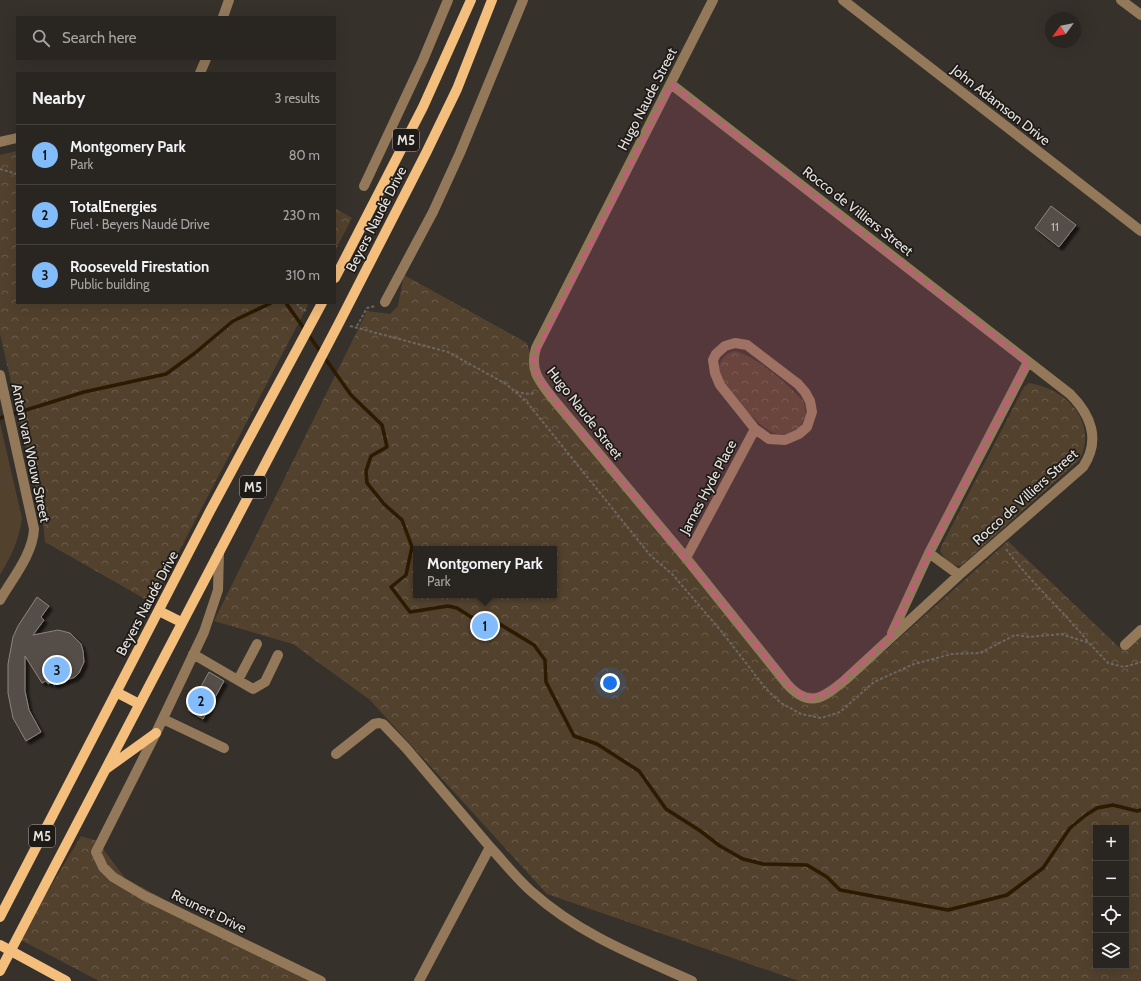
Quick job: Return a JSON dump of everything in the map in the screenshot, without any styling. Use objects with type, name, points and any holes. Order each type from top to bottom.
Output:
[{"type":"main road","name":"Beyers Naudé Drive","points":[[336,276],[423,107],[471,0]]},
{"type":"main road","name":"Beyers Naudé Drive","points":[[0,971],[430,146],[457,89],[492,0]]},
{"type":"main road","name":"Beyers Naudé Drive","points":[[0,917],[116,692],[321,304]]},
{"type":"main road","points":[[159,611],[182,622]]},
{"type":"main road","points":[[116,692],[139,704]]},
{"type":"main road","points":[[105,770],[156,733]]},
{"type":"main road","points":[[0,945],[66,981]]},
{"type":"street","points":[[222,16],[229,0]]},
{"type":"street","name":"Beyers Naudé Drive","points":[[364,186],[423,60],[448,0]]},
{"type":"street","points":[[386,302],[460,153],[523,0]]},
{"type":"street","name":"Hugo Naude Street","points":[[713,0],[536,348],[533,359],[534,368],[546,390],[686,558],[794,692],[807,699],[814,699],[830,692],[845,680]]},
{"type":"street","name":"John Adamson Drive","points":[[844,0],[1141,231]]},
{"type":"street","points":[[1121,0],[1141,15]]},
{"type":"street","points":[[200,72],[206,60]]},
{"type":"street","name":"Rocco de Villiers Street","points":[[670,84],[1070,394],[1081,406],[1089,421],[1092,434],[1092,448],[1090,457],[1083,467],[959,575],[845,680]]},
{"type":"street","points":[[0,142],[16,138]]},
{"type":"street","points":[[736,343],[748,345],[798,384],[810,401],[812,412],[807,427],[792,438],[781,440],[769,439],[755,429],[720,384],[715,373],[713,360],[716,354],[725,346],[736,343]]},
{"type":"street","name":"Rocco de Villiers Street","points":[[890,638],[929,553],[1028,362]]},
{"type":"street","name":"Anton van Wouw Street","points":[[0,375],[33,519],[34,537],[27,554],[0,600]]},
{"type":"street","name":"James Hyde Place","points":[[686,558],[755,429]]},
{"type":"street","name":"Beyers Naudé Drive","points":[[96,852],[163,719],[204,632],[218,590],[219,552]]},
{"type":"street","points":[[929,553],[959,575]]},
{"type":"street","points":[[1125,645],[1141,630]]},
{"type":"street","points":[[238,680],[257,644]]},
{"type":"street","points":[[193,654],[253,688],[258,687],[265,682],[278,655]]},
{"type":"street","points":[[163,719],[224,748]]},
{"type":"street","points":[[336,754],[374,724],[383,724],[406,748],[490,847],[531,892],[582,929],[614,947],[692,981]]},
{"type":"street","points":[[419,981],[490,847]]},
{"type":"street","name":"Reunert Drive","points":[[96,852],[103,867],[113,877],[145,896],[322,981]]},
{"type":"path","points":[[0,169],[16,174]]},
{"type":"path","points":[[386,302],[367,308],[357,326],[448,352],[506,384],[526,402],[650,555],[673,575],[722,632],[766,690],[781,703],[801,714],[821,718],[840,712],[874,682],[914,664],[952,654],[980,653],[1016,635],[1029,637],[1061,634],[1089,644]]},
{"type":"path","points":[[514,392],[529,394],[546,390]]},
{"type":"path","points":[[999,540],[1020,569],[1071,620],[1089,644],[1108,663],[1124,667],[1141,662]]},
{"type":"highlighted area","points":[[671,84],[1028,362],[929,553],[890,638],[830,692],[807,699],[787,684],[554,400],[537,376],[533,359]]},
{"type":"green space","points":[[16,151],[16,304],[308,304],[152,603],[45,542],[43,520],[0,334],[0,155]]},
{"type":"green space","points":[[336,209],[352,218],[336,249]]},
{"type":"green space","points":[[404,275],[527,343],[539,385],[787,688],[826,695],[885,651],[1008,541],[1121,649],[1141,631],[1141,981],[799,981],[547,894],[370,700],[293,644],[214,621],[367,311],[390,314],[398,306]]},
{"type":"green space","points":[[735,351],[754,359],[763,365],[790,387],[804,402],[806,414],[800,427],[788,433],[774,433],[752,417],[736,399],[723,382],[719,372],[720,364],[725,356]]},
{"type":"green space","points":[[1029,383],[1043,386],[1055,392],[1075,409],[1082,420],[1085,432],[1084,445],[1080,459],[961,566],[951,563],[940,551],[942,545],[1024,387]]},
{"type":"green space","points":[[0,423],[22,518],[19,534],[14,548],[0,575]]},
{"type":"green space","points":[[81,836],[97,841],[125,878],[315,981],[99,981],[19,939]]},
{"type":"building","points":[[1051,206],[1076,225],[1059,247],[1035,228]]},
{"type":"building","points":[[37,597],[49,606],[41,617],[44,620],[33,635],[58,630],[70,633],[81,644],[84,662],[79,673],[75,677],[54,685],[51,682],[48,684],[46,681],[42,683],[25,656],[25,691],[29,710],[41,732],[26,741],[13,718],[8,693],[8,664],[13,637],[18,626]]},
{"type":"building","points":[[209,672],[224,681],[203,719],[188,710]]},
{"type":"waterway","points":[[0,418],[84,392],[166,374],[195,353],[233,321],[269,304]]},
{"type":"waterway","points":[[287,304],[351,395],[382,425],[387,447],[371,456],[366,471],[367,483],[384,504],[402,520],[412,547],[406,575],[391,587],[410,612],[448,606],[457,608],[471,617],[498,623],[534,645],[545,660],[546,682],[574,736],[597,744],[639,771],[666,809],[699,830],[720,846],[743,859],[763,864],[807,865],[827,877],[840,890],[948,910],[1007,895],[1043,868],[1070,828],[1097,808],[1113,805],[1137,811],[1141,810]]},
{"type":"place","name":"Montgomery Park","points":[[485,626]]},
{"type":"place","name":"Rooseveld Firestation","points":[[57,670]]},
{"type":"place","name":"TotalEnergies","points":[[201,701]]}]
